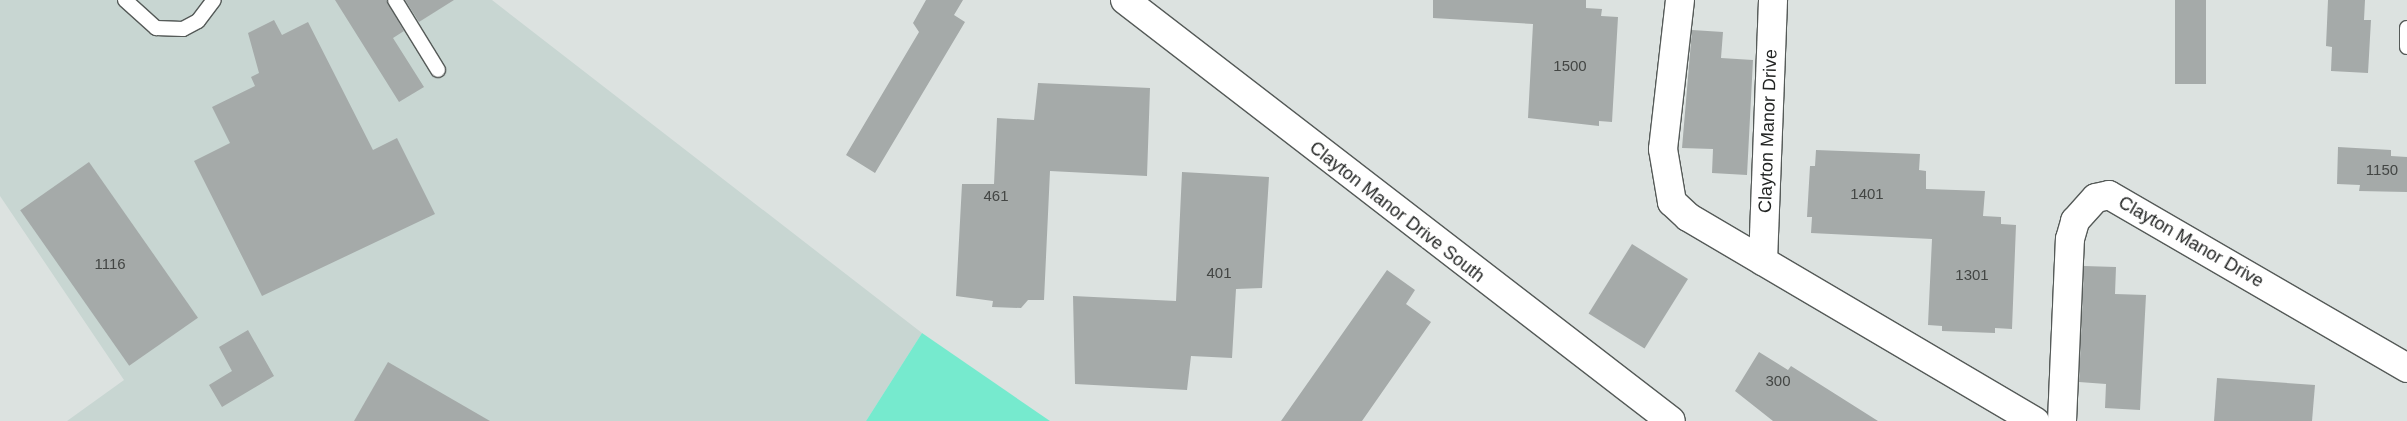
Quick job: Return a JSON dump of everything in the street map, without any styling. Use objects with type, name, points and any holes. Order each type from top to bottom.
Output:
[{"type":"street","name":"Clayton Manor Drive South","points":[[1125,0],[1671,421]]},
{"type":"street","points":[[1680,0],[1663,149],[1668,193],[1688,217],[2035,421]]},
{"type":"street","name":"Clayton Manor Drive","points":[[1763,261],[1773,0]]},
{"type":"street","name":"Clayton Manor Drive","points":[[2062,421],[2070,239],[2075,221],[2096,198],[2109,195],[2407,368]]},
{"type":"lane","points":[[125,0],[156,28],[182,29],[198,21],[214,0]]},
{"type":"lane","points":[[395,0],[438,70]]},
{"type":"lane","points":[[2407,28],[2407,48]]},
{"type":"shaded area","points":[[0,0],[492,0],[922,333],[866,421],[67,421],[124,380],[0,196]]},
{"type":"green space","points":[[922,333],[1050,421],[866,421]]},
{"type":"building","points":[[335,0],[386,0],[404,31],[393,38],[424,87],[399,102]]},
{"type":"building","points":[[405,0],[454,0],[419,22]]},
{"type":"building","points":[[926,0],[963,0],[954,15],[965,22],[875,173],[846,155],[919,32],[913,23]]},
{"type":"building","points":[[1433,0],[1586,0],[1586,8],[1602,9],[1601,16],[1618,17],[1612,122],[1599,121],[1599,126],[1528,118],[1533,24],[1433,18]]},
{"type":"building","points":[[2175,0],[2206,0],[2206,84],[2175,84]]},
{"type":"building","points":[[2328,0],[2365,0],[2364,20],[2371,20],[2368,73],[2331,71],[2332,47],[2326,46]]},
{"type":"building","points":[[274,20],[282,35],[308,22],[373,150],[397,138],[435,214],[262,296],[194,161],[230,143],[212,107],[255,86],[251,77],[259,73],[248,33]]},
{"type":"building","points":[[1692,30],[1723,32],[1721,58],[1753,60],[1747,175],[1712,173],[1713,149],[1682,148]]},
{"type":"building","points":[[1038,83],[1150,88],[1147,176],[1050,171],[1044,300],[1028,300],[1021,308],[992,307],[993,301],[956,296],[962,184],[994,184],[997,118],[1034,120]]},
{"type":"building","points":[[2338,147],[2391,150],[2391,156],[2407,157],[2407,192],[2359,191],[2360,185],[2337,184]]},
{"type":"building","points":[[1816,150],[1920,154],[1919,170],[1926,171],[1926,189],[1985,191],[1983,216],[2001,217],[2001,224],[2016,225],[2012,329],[1995,328],[1995,333],[1942,331],[1942,326],[1928,325],[1932,239],[1811,233],[1812,217],[1807,217],[1810,166],[1815,166]]},
{"type":"building","points":[[89,162],[198,318],[129,366],[20,210]]},
{"type":"building","points":[[1182,172],[1269,177],[1262,288],[1236,289],[1232,358],[1191,356],[1187,390],[1075,384],[1073,296],[1176,301]]},
{"type":"building","points":[[1632,244],[1688,279],[1645,349],[1589,314]]},
{"type":"building","points":[[2084,266],[2116,267],[2115,294],[2146,295],[2140,410],[2105,408],[2106,384],[2079,382]]},
{"type":"building","points":[[1387,270],[1415,290],[1406,304],[1431,322],[1362,421],[1281,421]]},
{"type":"building","points":[[248,330],[274,376],[222,407],[209,385],[232,371],[219,347]]},
{"type":"building","points":[[1759,352],[1788,370],[1791,366],[1878,421],[1773,421],[1735,391]]},
{"type":"building","points":[[388,362],[490,421],[354,421]]},
{"type":"building","points":[[2217,378],[2315,385],[2312,421],[2214,421]]}]
